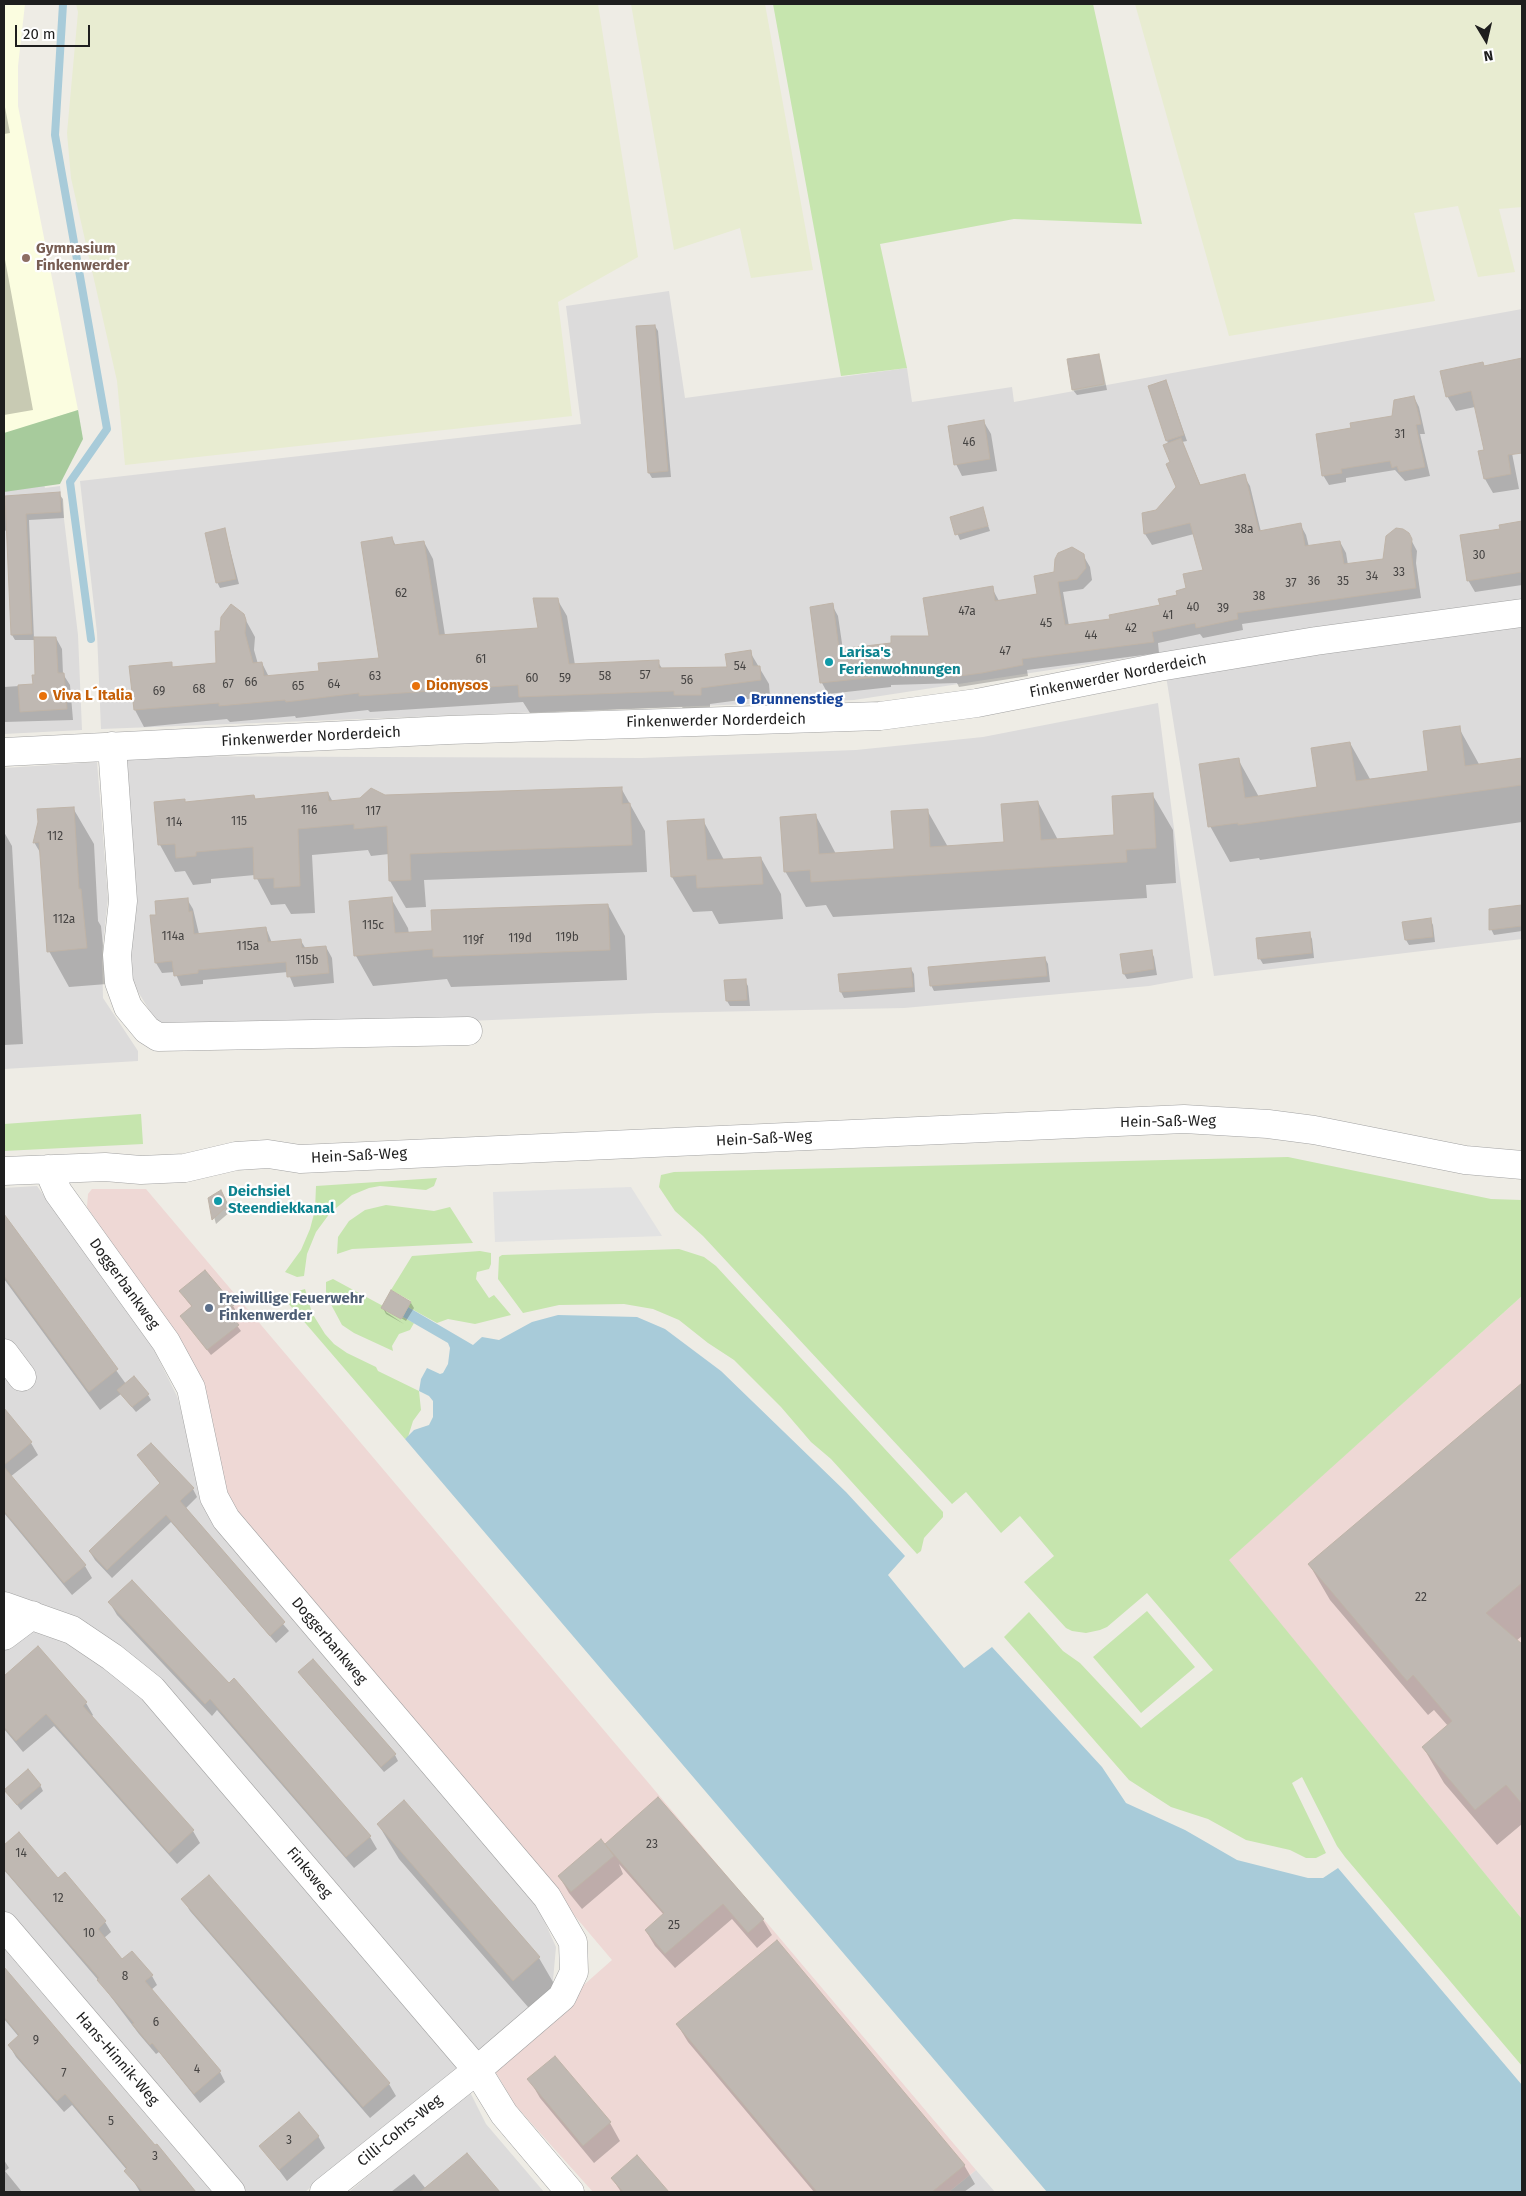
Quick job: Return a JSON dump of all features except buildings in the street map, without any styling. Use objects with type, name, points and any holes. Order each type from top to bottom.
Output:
[{"type":"street","name":"Finkenwerder Norderdeich","points":[[4,752],[612,724],[880,716],[977,703],[1159,667],[1316,641],[1522,613]]},
{"type":"street","points":[[112,746],[123,901],[118,975],[128,1007],[147,1030],[158,1037],[468,1031]]},
{"type":"street","name":"Hein-Saß-Weg","points":[[4,1171],[105,1167],[141,1170],[185,1168],[236,1156],[268,1154],[300,1159],[1184,1119],[1277,1125],[1314,1130],[1465,1160],[1522,1165]]},
{"type":"street","name":"Doggerbankweg","points":[[48,1169],[58,1192],[166,1342],[191,1388],[214,1497],[226,1519],[547,1897],[573,1942],[574,1972],[562,1997],[476,2070]]},
{"type":"street","points":[[4,1353],[22,1377]]},
{"type":"street","name":"Finksweg","points":[[4,1606],[72,1630],[112,1657],[152,1689],[476,2070],[504,2114],[570,2192]]},
{"type":"street","points":[[4,1636],[32,1615]]},
{"type":"street","name":"Hans-Hinnik-Weg","points":[[4,1926],[231,2192]]},
{"type":"street","name":"Cilli-Cohrs-Weg","points":[[324,2192],[476,2070]]},
{"type":"shaded area","name":"Gymnasium Finkenwerder","points":[[4,4],[25,4],[18,66],[18,106],[78,410],[4,434]]},
{"type":"shaded area","points":[[76,4],[598,4],[638,257],[558,302],[572,416],[125,465],[117,381],[71,178],[67,133],[78,12]]},
{"type":"shaded area","points":[[631,4],[765,4],[813,270],[751,278],[740,228],[674,250]]},
{"type":"shaded area","points":[[1135,4],[1522,4],[1522,207],[1499,209],[1515,272],[1478,277],[1458,206],[1414,213],[1435,301],[1229,336]]},
{"type":"shaded area","points":[[669,291],[685,398],[907,368],[912,402],[1012,387],[1014,402],[1522,309],[1522,603],[1148,655],[854,700],[101,729],[97,633],[80,481],[581,424],[566,306]]},
{"type":"shaded area","points":[[43,479],[45,488],[60,486],[78,635],[82,730],[4,734],[4,491]]},
{"type":"shaded area","points":[[1522,625],[1522,939],[1214,976],[1166,676]]},
{"type":"shaded area","points":[[1158,703],[1193,978],[1149,986],[904,1008],[656,1013],[164,1034],[132,982],[128,951],[123,756],[642,758],[856,750],[983,737]]},
{"type":"shaded area","points":[[97,762],[108,898],[102,952],[103,998],[138,1051],[138,1061],[4,1069],[4,768]]},
{"type":"shaded area","points":[[37,1186],[152,1346],[177,1396],[189,1436],[538,1907],[556,1947],[552,1991],[305,2192],[4,2192],[4,1188]]},
{"type":"shaded area","points":[[631,1187],[662,1236],[495,1242],[493,1192]]},
{"type":"shaded area","points":[[92,1189],[146,1189],[976,2170],[949,2192],[593,2192],[515,2105],[492,2066],[612,1960],[251,1533],[223,1491],[176,1336],[87,1207],[88,1194]]},
{"type":"shaded area","points":[[1522,1296],[1522,1919],[1228,1560]]},
{"type":"shaded area","points":[[469,2090],[486,2124],[544,2192],[349,2192]]},
{"type":"shaded area","points":[[976,2170],[995,2192],[949,2192]]},
{"type":"green space","points":[[773,4],[1093,4],[1142,224],[1014,219],[880,244],[907,368],[841,376]]},
{"type":"green space","points":[[78,410],[83,439],[60,484],[4,492],[4,433]]},
{"type":"green space","points":[[141,1114],[143,1144],[4,1151],[4,1124]]},
{"type":"green space","points":[[1288,1157],[1491,1199],[1522,1200],[1522,1296],[1229,1560],[1522,1919],[1522,2066],[1345,1857],[1337,1846],[1302,1777],[1292,1783],[1326,1853],[1316,1858],[1306,1858],[1290,1850],[1246,1840],[1208,1819],[1171,1807],[1129,1780],[1004,1637],[1029,1612],[1063,1651],[1080,1663],[1141,1728],[1213,1670],[1147,1593],[1107,1627],[1086,1633],[1066,1628],[1024,1582],[1054,1556],[1020,1516],[1001,1533],[966,1492],[952,1504],[703,1236],[675,1211],[659,1187],[661,1175],[674,1172]]},
{"type":"green space","points":[[437,1178],[434,1186],[426,1190],[380,1186],[352,1195],[330,1213],[316,1232],[307,1254],[304,1276],[297,1277],[285,1272],[301,1250],[310,1229],[315,1210],[316,1186]]},
{"type":"green space","points":[[386,1205],[434,1211],[450,1207],[473,1243],[352,1249],[337,1254],[338,1237],[349,1221],[365,1210]]},
{"type":"green space","points":[[679,1249],[704,1257],[716,1266],[943,1512],[943,1517],[924,1538],[921,1551],[917,1554],[831,1459],[811,1442],[781,1407],[734,1360],[708,1343],[679,1320],[653,1309],[624,1304],[559,1305],[523,1313],[498,1279],[499,1257],[502,1255]]},
{"type":"green space","points":[[480,1251],[491,1253],[491,1264],[489,1269],[477,1272],[476,1279],[489,1298],[494,1295],[511,1315],[475,1324],[448,1319],[437,1323],[408,1307],[411,1301],[391,1290],[412,1256]]},
{"type":"green space","points":[[333,1279],[383,1306],[382,1308],[401,1319],[403,1317],[414,1323],[410,1330],[399,1334],[392,1346],[393,1351],[354,1333],[342,1325],[326,1295],[326,1282]]},
{"type":"green space","points":[[305,1289],[312,1313],[325,1334],[334,1344],[347,1353],[376,1367],[378,1371],[419,1391],[421,1410],[413,1421],[408,1437],[405,1439],[282,1296]]},
{"type":"green space","points":[[1147,1611],[1195,1667],[1141,1713],[1093,1657]]},
{"type":"water","points":[[408,1307],[473,1345],[482,1337],[499,1340],[532,1322],[558,1315],[637,1317],[665,1329],[721,1371],[846,1492],[905,1556],[888,1575],[964,1668],[992,1647],[1102,1767],[1126,1803],[1185,1830],[1237,1860],[1308,1878],[1323,1878],[1338,1868],[1522,2085],[1522,2192],[1047,2192],[405,1439],[414,1430],[429,1425],[433,1417],[433,1401],[429,1396],[419,1391],[421,1379],[427,1368],[440,1374],[443,1373],[448,1364],[450,1348],[448,1343],[403,1317]]},
{"type":"waterway","points":[[63,4],[55,135],[107,429],[70,482],[91,639]]},
{"type":"place","name":"Gymnasium Finkenwerder","points":[[26,258]]},
{"type":"place","name":"Larisa's Ferienwohnungen","points":[[829,662]]},
{"type":"place","name":"Dionysos","points":[[416,686]]},
{"type":"place","name":"Viva L´Italia","points":[[43,696]]},
{"type":"place","name":"Brunnenstieg","points":[[741,700]]},
{"type":"place","name":"Deichsiel Steendiekkanal","points":[[218,1201]]},
{"type":"place","name":"Freiwillige Feuerwehr Finkenwerder","points":[[209,1308]]}]
